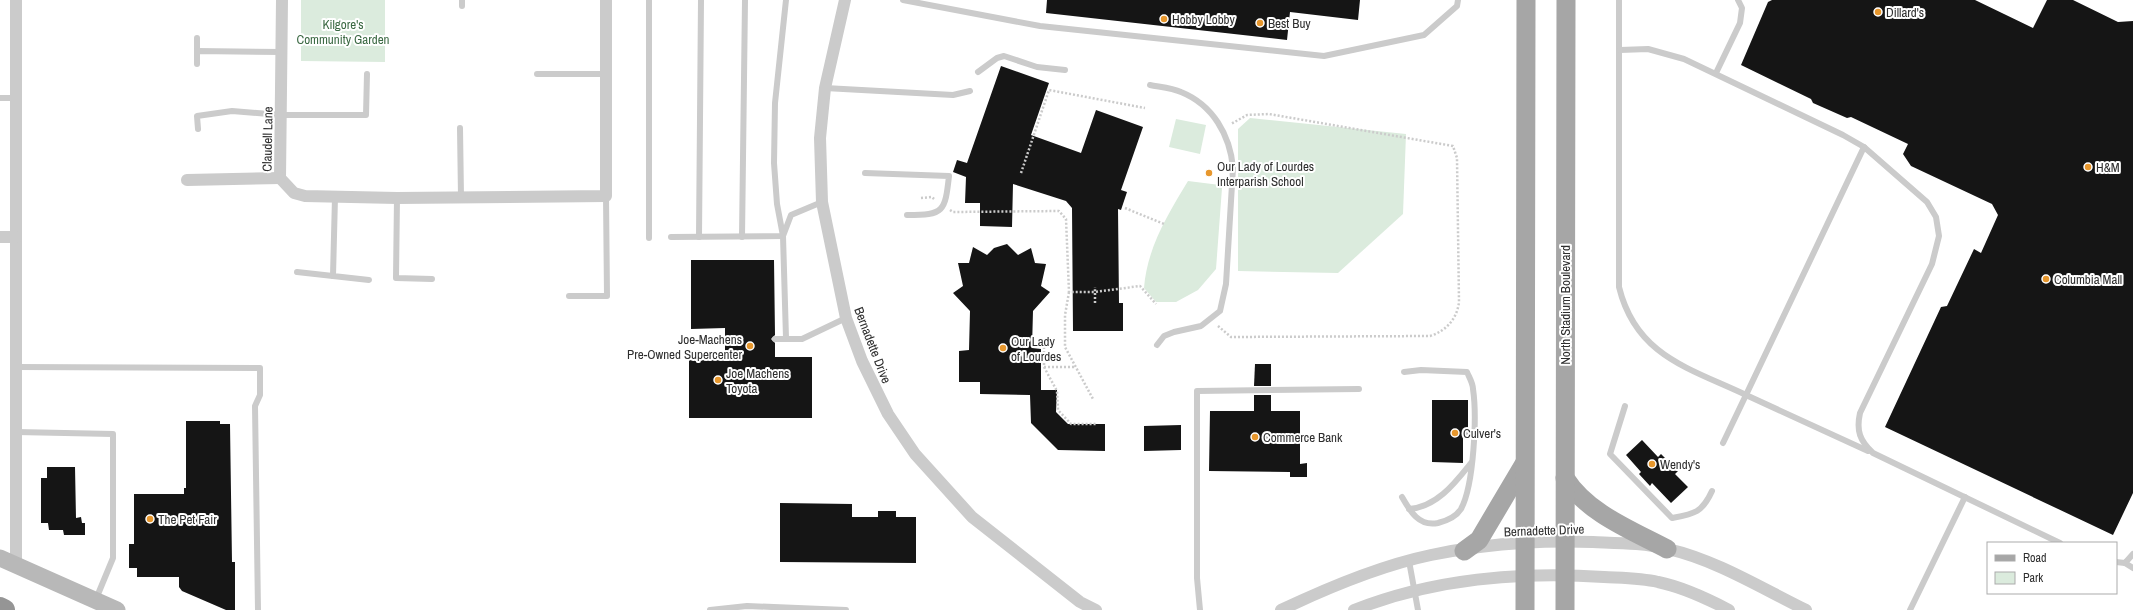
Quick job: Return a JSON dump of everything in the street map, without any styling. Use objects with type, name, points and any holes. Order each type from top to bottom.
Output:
[{"type":"highway","points":[[0,608],[4,610]]},
{"type":"main road","points":[[1525,610],[1526,0]]},
{"type":"main road","name":"North Stadium Boulevard","points":[[1565,610],[1566,0]]},
{"type":"main road","points":[[1464,551],[1479,540],[1525,463]]},
{"type":"main road","points":[[1565,478],[1579,498],[1617,523],[1667,549]]},
{"type":"street","points":[[16,0],[16,565]]},
{"type":"street","name":"Claudell Lane","points":[[282,0],[280,178],[294,193],[305,196],[396,198],[606,196]]},
{"type":"street","points":[[606,0],[606,196]]},
{"type":"street","name":"Bernadette Drive","points":[[843,0],[825,88],[820,138],[822,202],[846,318],[866,371],[888,414],[915,454],[972,518],[1077,606],[1096,610]]},
{"type":"street","points":[[187,180],[280,178]]},
{"type":"street","points":[[0,237],[16,237]]},
{"type":"street","name":"Bernadette Drive","points":[[1281,610],[1295,607],[1409,561],[1431,555],[1525,542],[1565,541],[1636,544],[1667,549],[1693,556],[1723,569],[1806,610]]},
{"type":"street","points":[[0,558],[117,610]]},
{"type":"street","points":[[1354,610],[1416,591],[1466,582],[1525,576],[1565,574],[1634,578],[1659,582],[1683,588],[1729,610]]},
{"type":"lane","points":[[649,0],[649,238]]},
{"type":"lane","points":[[699,237],[701,0]]},
{"type":"lane","points":[[742,237],[745,0]]},
{"type":"lane","points":[[786,0],[775,103],[774,162],[777,204],[783,236],[786,338]]},
{"type":"lane","points":[[903,0],[1040,26],[1324,56],[1424,35],[1457,6],[1458,0]]},
{"type":"lane","points":[[1620,0],[1619,287],[1623,304],[1638,331],[1659,353],[2058,542]]},
{"type":"lane","points":[[1716,73],[1740,23],[1742,8],[1738,0]]},
{"type":"lane","points":[[197,38],[197,64]]},
{"type":"lane","points":[[1620,50],[1648,50],[1684,59],[1716,73],[1864,147],[1927,202],[1936,217],[1939,236],[1932,264],[1860,413],[1858,433],[1863,444],[1873,454]]},
{"type":"lane","points":[[197,51],[282,52]]},
{"type":"lane","points":[[978,72],[997,58],[1004,56],[1037,67],[1065,70]]},
{"type":"lane","points":[[198,129],[197,116],[232,111],[281,115],[366,115],[367,74]]},
{"type":"lane","points":[[537,74],[606,74]]},
{"type":"lane","points":[[1150,85],[1180,91],[1202,104],[1213,115],[1223,130],[1232,151],[1233,168],[1224,300],[1220,311],[1211,320],[1201,326],[1174,332],[1164,336],[1157,345]]},
{"type":"lane","points":[[825,88],[953,95],[970,92]]},
{"type":"lane","points":[[0,98],[16,98]]},
{"type":"lane","points":[[460,128],[461,197]]},
{"type":"lane","points":[[1723,443],[1864,147]]},
{"type":"lane","points":[[866,173],[949,176],[947,197],[941,208],[933,214],[907,215]]},
{"type":"lane","points":[[569,296],[607,296],[606,196]]},
{"type":"lane","points":[[333,276],[335,197]]},
{"type":"lane","points":[[396,198],[396,278],[432,279]]},
{"type":"lane","points":[[783,236],[792,215],[822,202]]},
{"type":"lane","points":[[671,238],[783,236]]},
{"type":"lane","points":[[297,272],[369,280]]},
{"type":"lane","points":[[775,339],[802,339],[846,318]]},
{"type":"lane","points":[[16,367],[260,368],[260,395],[255,406],[258,610]]},
{"type":"lane","points":[[1402,497],[1414,517],[1431,524],[1447,520],[1460,511],[1466,496],[1472,462],[1474,424],[1473,388],[1467,372],[1421,370],[1404,372]]},
{"type":"lane","points":[[1200,610],[1197,578],[1197,391],[1359,389]]},
{"type":"lane","points":[[1625,406],[1610,454],[1672,518],[1694,514],[1707,504],[1712,492]]},
{"type":"lane","points":[[16,432],[113,434],[113,558],[95,600]]},
{"type":"lane","points":[[1409,509],[1421,508],[1439,498],[1472,462]]},
{"type":"lane","points":[[1910,610],[1965,497]]},
{"type":"lane","points":[[2125,563],[2133,554]]},
{"type":"lane","points":[[1409,561],[1416,591],[1418,610]]},
{"type":"lane","points":[[2117,562],[2125,563],[2133,568]]},
{"type":"lane","points":[[710,610],[747,606],[846,610]]},
{"type":"path","points":[[1021,173],[1049,90],[1145,108]]},
{"type":"path","points":[[1211,320],[1231,337],[1423,337],[1435,335],[1445,330],[1456,314],[1459,302],[1458,158],[1453,146],[1269,114],[1247,115],[1223,130]]},
{"type":"path","points":[[1125,208],[1164,224]]},
{"type":"path","points":[[953,212],[1060,211],[1066,219],[1068,292],[1065,315],[1065,347],[1093,400]]},
{"type":"path","points":[[1068,292],[1095,292],[1140,286],[1156,304]]},
{"type":"path","points":[[1095,287],[1095,303]]},
{"type":"path","points":[[1044,347],[1044,367],[1057,391],[1058,410],[1071,424],[1097,424]]},
{"type":"path","points":[[1044,367],[1076,367]]},
{"type":"green space","name":"Kilgore's Community Garden","points":[[301,0],[385,0],[385,62],[301,61]]},
{"type":"green space","points":[[1250,118],[1406,134],[1403,214],[1338,273],[1238,271],[1238,129]]},
{"type":"green space","points":[[1176,119],[1206,125],[1200,154],[1169,147]]},
{"type":"green space","points":[[1188,181],[1220,185],[1222,188],[1216,269],[1198,290],[1176,302],[1156,302],[1144,288],[1149,259],[1166,219]]},
{"type":"building","points":[[1047,0],[1360,0],[1358,20],[1290,12],[1287,40],[1046,13]]},
{"type":"building","name":"Columbia Mall","points":[[1772,0],[1975,0],[2033,28],[2047,0],[2073,0],[2118,22],[2133,21],[2133,493],[2113,535],[1885,427],[1941,307],[1947,306],[1974,249],[1981,253],[1998,215],[1992,204],[1911,166],[1903,154],[1908,144],[1851,117],[1847,118],[1813,103],[1811,99],[1741,65],[1768,2]]},
{"type":"building","points":[[1001,66],[1049,83],[1031,135],[1081,153],[1096,110],[1143,127],[1121,190],[1127,192],[1121,210],[1118,209],[1119,303],[1123,303],[1123,331],[1073,331],[1072,208],[1066,201],[1013,184],[1012,227],[980,226],[980,203],[965,203],[966,177],[953,172],[957,160],[967,163]]},
{"type":"building","name":"Our Lady of Lourdes","points":[[1007,244],[1018,255],[1031,248],[1035,263],[1046,264],[1041,286],[1050,292],[1033,311],[1032,348],[1041,349],[1041,390],[1057,390],[1056,412],[1068,424],[1105,424],[1105,451],[1058,450],[1031,423],[1030,395],[980,394],[980,382],[959,382],[959,351],[969,350],[970,311],[953,293],[963,286],[958,263],[969,263],[973,247],[987,255],[994,248]]},
{"type":"building","name":"Joe-Machens Pre-Owned Supercenter","points":[[691,260],[774,260],[775,335],[771,339],[775,343],[775,357],[812,357],[812,418],[689,418],[689,354],[725,354],[725,328],[691,329]]},
{"type":"building","points":[[1255,364],[1271,364],[1271,386],[1254,386]]},
{"type":"building","name":"Commerce Bank","points":[[1254,395],[1271,395],[1271,411],[1300,411],[1300,464],[1307,463],[1307,477],[1290,477],[1290,472],[1209,471],[1210,411],[1254,411]]},
{"type":"building","name":"Culver's","points":[[1432,400],[1468,400],[1468,437],[1463,437],[1463,463],[1432,462]]},
{"type":"building","points":[[186,421],[220,421],[220,424],[230,424],[232,562],[235,562],[235,610],[226,610],[182,591],[179,587],[179,577],[137,577],[137,568],[129,568],[129,544],[134,544],[134,494],[184,494],[184,488],[186,488]]},
{"type":"building","points":[[1181,425],[1181,450],[1144,451],[1144,426]]},
{"type":"building","name":"Wendy's","points":[[1642,440],[1658,457],[1661,454],[1678,471],[1675,474],[1688,487],[1671,503],[1652,483],[1650,486],[1639,474],[1641,472],[1626,455]]},
{"type":"building","points":[[47,467],[75,467],[76,518],[81,517],[82,523],[85,523],[85,535],[64,535],[63,530],[49,530],[48,523],[41,523],[41,478],[47,478]]},
{"type":"building","points":[[780,503],[852,504],[852,517],[878,517],[878,511],[896,511],[896,517],[916,517],[916,563],[780,562]]},
{"type":"place","name":"Dillard's","points":[[1878,12]]},
{"type":"place","name":"Hobby Lobby","points":[[1164,19]]},
{"type":"place","name":"Best Buy","points":[[1260,23]]},
{"type":"place","name":"H&M","points":[[2088,167]]},
{"type":"place","name":"Our Lady of Lourdes Interparish School","points":[[1209,173]]},
{"type":"place","name":"Columbia Mall","points":[[2046,279]]},
{"type":"place","name":"Joe-Machens Pre-Owned Supercenter","points":[[750,346]]},
{"type":"place","name":"Our Lady of Lourdes","points":[[1003,348]]},
{"type":"place","name":"Joe Machens Toyota","points":[[718,380]]},
{"type":"place","name":"Culver's","points":[[1455,433]]},
{"type":"place","name":"Commerce Bank","points":[[1255,437]]},
{"type":"place","name":"Wendy's","points":[[1652,464]]},
{"type":"place","name":"The Pet Fair","points":[[150,519]]}]
